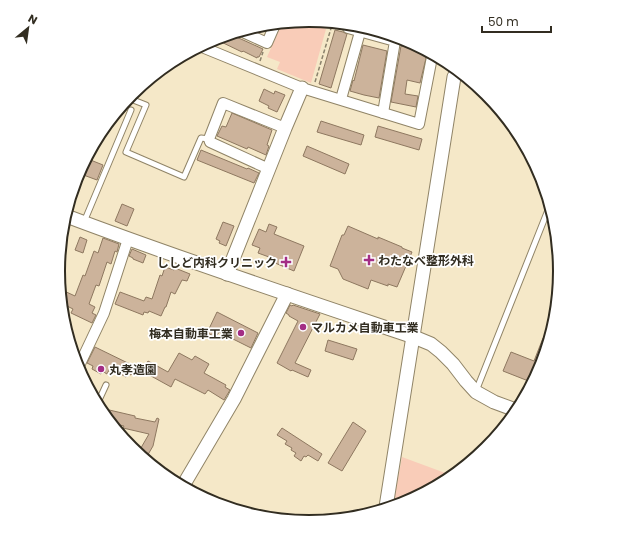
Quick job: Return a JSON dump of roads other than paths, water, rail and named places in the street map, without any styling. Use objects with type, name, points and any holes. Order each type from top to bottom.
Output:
[{"type":"street","points":[[248,35],[267,43],[273,30]]},
{"type":"street","points":[[341,100],[360,33]]},
{"type":"street","points":[[367,34],[381,38]]},
{"type":"street","points":[[383,113],[395,43]]},
{"type":"street","points":[[208,49],[341,100],[419,124],[431,60]]},
{"type":"street","points":[[387,502],[455,75]]},
{"type":"street","points":[[227,274],[285,128],[308,87]]},
{"type":"street","points":[[269,169],[210,142],[209,139],[223,103],[285,128]]},
{"type":"street","points":[[71,218],[227,274],[431,344],[453,364],[476,392],[494,402],[511,408]]},
{"type":"street","points":[[82,359],[104,313],[128,239]]},
{"type":"street","points":[[186,481],[234,399],[287,294]]},
{"type":"lane","points":[[134,100],[146,105],[126,152],[184,177],[201,138],[209,139]]},
{"type":"lane","points":[[84,223],[131,110]]},
{"type":"lane","points":[[476,392],[546,214]]},
{"type":"lane","points":[[100,397],[106,385]]},
{"type":"place","name":"わたなべ整形外科","points":[[369,260]]},
{"type":"place","name":"ししど内科クリニック","points":[[286,262]]},
{"type":"place","name":"マルカメ自動車工業","points":[[303,327]]},
{"type":"place","name":"梅本自動車工業","points":[[241,333]]},
{"type":"place","name":"丸孝造園","points":[[101,369]]}]
